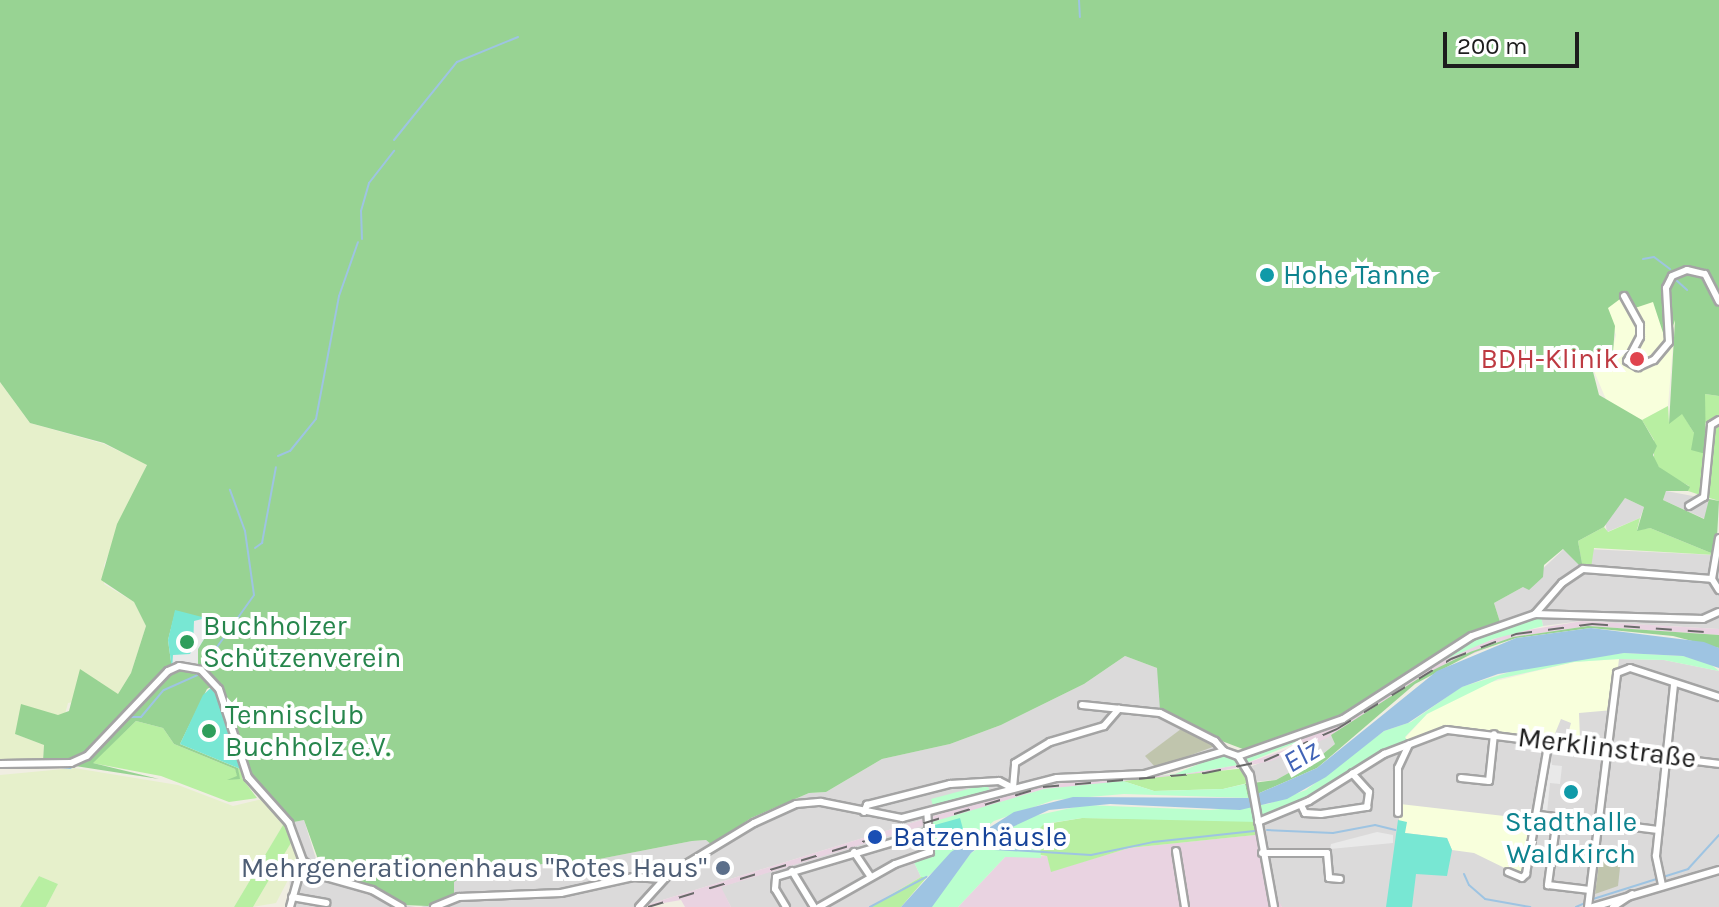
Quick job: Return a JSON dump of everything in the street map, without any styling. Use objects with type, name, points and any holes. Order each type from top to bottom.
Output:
[{"type":"street","points":[[1624,296],[1640,325],[1640,337],[1627,361],[1638,367],[1654,360],[1669,342],[1666,288],[1672,276],[1687,270],[1705,274],[1719,302]]},
{"type":"street","points":[[1689,506],[1704,497],[1711,425],[1719,420]]},
{"type":"street","points":[[1719,538],[1715,575],[1719,590]]},
{"type":"street","points":[[1535,614],[1562,583],[1583,569],[1715,575]]},
{"type":"street","points":[[639,907],[662,879],[721,843],[796,804],[821,802],[897,819],[1057,778],[1145,774],[1224,751],[1242,754],[1331,725],[1475,634],[1535,614],[1703,619],[1719,612]]},
{"type":"street","points":[[0,764],[71,763],[98,746],[120,717],[168,671],[179,666],[200,670],[219,689],[244,770],[263,797],[289,823],[303,861],[326,877],[372,890],[401,907]]},
{"type":"street","points":[[1632,894],[1590,906],[1617,673],[1630,668],[1719,697]]},
{"type":"street","points":[[1661,880],[1658,830],[1674,684]]},
{"type":"street","points":[[1082,705],[1160,713],[1215,741],[1224,751]]},
{"type":"street","points":[[1013,788],[1015,763],[1050,742],[1104,726],[1119,709]]},
{"type":"street","name":"Merklinstraße","points":[[1257,819],[1301,805],[1352,773],[1409,744],[1447,730],[1719,762]]},
{"type":"street","name":"Merklinstraße","points":[[1461,778],[1489,781],[1494,734]]},
{"type":"street","points":[[1508,872],[1525,878],[1539,815],[1549,740]]},
{"type":"street","points":[[1398,813],[1398,768],[1409,744]]},
{"type":"street","points":[[1242,754],[1252,784],[1274,907]]},
{"type":"street","points":[[1301,805],[1305,813],[1321,814],[1367,807],[1369,792],[1352,773]]},
{"type":"street","points":[[864,812],[867,805],[950,784],[999,781],[1013,788]]},
{"type":"street","points":[[792,871],[816,907],[871,877],[930,852],[927,813]]},
{"type":"street","points":[[1539,815],[1658,830]]},
{"type":"street","points":[[1557,818],[1548,885],[1590,893]]},
{"type":"street","points":[[786,907],[774,882],[792,871],[930,831]]},
{"type":"street","points":[[1176,851],[1185,907]]},
{"type":"street","points":[[854,852],[871,877]]},
{"type":"street","points":[[1262,853],[1327,853],[1329,878],[1340,879]]},
{"type":"street","points":[[290,907],[303,861]]},
{"type":"street","points":[[1613,907],[1661,880],[1719,870]]},
{"type":"street","points":[[434,907],[459,897],[561,893],[633,877],[662,879]]},
{"type":"street","points":[[292,897],[326,903]]},
{"type":"shaded area","name":"BDH-Klinik","points":[[1624,296],[1653,302],[1675,320],[1668,406],[1642,420],[1608,404],[1591,364],[1611,356],[1616,335],[1607,308]]},
{"type":"shaded area","points":[[0,382],[30,423],[104,444],[147,464],[104,565],[104,584],[134,602],[146,626],[131,673],[118,694],[68,703],[65,714],[15,734],[44,745],[43,761],[0,764]]},
{"type":"shaded area","points":[[1666,491],[1709,499],[1705,519],[1663,500]]},
{"type":"shaded area","points":[[1625,498],[1644,507],[1640,518],[1607,532],[1605,521]]},
{"type":"shaded area","points":[[1719,538],[1719,629],[1582,621],[1543,626],[1541,616],[1500,622],[1494,603],[1523,587],[1565,548],[1715,555]]},
{"type":"shaded area","name":"Buchholzer Schützenverein","points":[[175,610],[206,618],[209,631],[198,649],[196,671],[172,669],[168,640]]},
{"type":"shaded area","points":[[206,618],[209,631],[198,649],[198,669],[172,669],[173,655],[190,654],[193,648],[194,621]]},
{"type":"shaded area","points":[[1582,621],[1719,629],[1719,635],[1588,626],[1513,637],[1427,673],[1327,738],[1271,761],[1185,778],[1044,789],[721,887],[731,907],[685,907],[681,900],[640,907],[1005,794],[1080,780],[1184,774],[1244,764],[1301,744],[1299,739],[1421,670],[1475,646],[1511,633]]},
{"type":"shaded area","points":[[1591,628],[1704,642],[1719,648],[1719,668],[1683,656],[1624,653],[1498,674],[1462,687],[1408,723],[1384,731],[1326,777],[1287,799],[1240,810],[1110,804],[1049,810],[991,837],[971,853],[932,907],[901,907],[951,852],[1014,812],[1073,797],[1248,798],[1317,768],[1437,671],[1516,638]]},
{"type":"shaded area","points":[[1125,656],[1157,668],[1185,727],[1221,739],[1227,748],[1222,754],[1152,776],[1080,780],[1005,794],[640,907],[421,907],[454,894],[454,881],[461,877],[514,866],[513,860],[527,859],[528,865],[589,861],[692,841],[706,840],[712,845],[751,818],[809,793],[826,792],[882,759],[950,744],[1001,725],[1084,684]]},
{"type":"shaded area","points":[[1619,659],[1664,660],[1719,671],[1719,907],[1282,907],[1277,901],[1258,822],[1384,754]]},
{"type":"shaded area","points":[[1619,659],[1613,710],[1579,713],[1580,739],[1567,738],[1571,723],[1561,719],[1554,736],[1544,739],[1447,730],[1409,744],[1405,738],[1427,714],[1475,686],[1574,662]]},
{"type":"shaded area","name":"Tennisclub Buchholz e.V.","points":[[214,685],[243,770],[180,744],[203,695]]},
{"type":"shaded area","points":[[1181,729],[1218,745],[1156,768],[1145,756]]},
{"type":"shaded area","points":[[1331,735],[1336,743],[1323,754],[1276,780],[1252,782],[1247,768]]},
{"type":"shaded area","points":[[1549,745],[1552,765],[1562,766],[1560,784],[1550,783],[1547,813],[1542,812]]},
{"type":"shaded area","points":[[74,768],[178,785],[233,806],[262,799],[286,820],[234,907],[46,907],[58,884],[39,876],[20,907],[0,907],[0,775]]},
{"type":"shaded area","points":[[1400,804],[1531,819],[1525,872],[1521,876],[1474,853],[1452,850],[1447,838],[1405,833],[1399,821]]},
{"type":"shaded area","points":[[960,818],[963,829],[938,841],[935,825]]},
{"type":"shaded area","points":[[304,820],[316,859],[403,905],[416,907],[290,907],[289,823]]},
{"type":"shaded area","points":[[1255,820],[1263,828],[1273,890],[1282,907],[958,907],[1005,857],[1047,856],[1052,871],[1129,848],[1254,835]]},
{"type":"shaded area","points":[[1398,820],[1407,822],[1405,833],[1447,838],[1452,850],[1447,876],[1416,874],[1412,907],[1386,907]]},
{"type":"shaded area","points":[[932,822],[933,854],[913,860],[921,877],[870,907],[731,907],[720,887]]},
{"type":"shaded area","points":[[1377,832],[1393,835],[1393,843],[1330,849],[1331,844]]},
{"type":"shaded area","points":[[295,836],[301,855],[276,903],[253,907]]},
{"type":"shaded area","points":[[1600,855],[1621,858],[1618,886],[1595,894]]},
{"type":"green space","points":[[0,0],[1719,0],[1719,396],[1705,394],[1706,454],[1691,450],[1694,433],[1682,414],[1669,424],[1675,320],[1667,345],[1653,302],[1632,309],[1624,296],[1608,308],[1615,326],[1613,352],[1591,364],[1599,395],[1642,420],[1657,446],[1653,455],[1659,467],[1690,487],[1688,491],[1666,491],[1663,500],[1704,519],[1709,499],[1719,501],[1716,555],[1650,528],[1637,531],[1644,507],[1625,498],[1604,527],[1578,541],[1583,569],[1563,549],[1544,565],[1543,577],[1529,590],[1523,587],[1494,603],[1500,622],[1343,719],[1299,739],[1248,751],[1185,727],[1160,710],[1157,668],[1125,656],[1084,684],[1001,725],[950,744],[882,759],[826,792],[809,793],[751,818],[712,845],[706,840],[692,841],[589,861],[528,865],[527,859],[514,860],[514,867],[461,877],[454,882],[454,894],[428,906],[403,905],[320,865],[304,820],[289,823],[246,769],[236,729],[216,684],[207,689],[180,744],[238,768],[240,779],[227,780],[237,776],[235,769],[174,744],[163,728],[136,721],[93,763],[159,779],[43,761],[44,745],[15,734],[21,704],[58,715],[69,711],[80,669],[118,694],[131,673],[146,626],[134,602],[101,580],[117,524],[147,465],[104,443],[30,423],[0,382]],"holes":[[[175,613],[198,649],[196,671],[172,669],[168,640]]]},
{"type":"green space","points":[[1705,394],[1719,396],[1719,501],[1688,491],[1689,486],[1663,472],[1654,461],[1654,440],[1642,420],[1668,406],[1669,423],[1682,413],[1694,433],[1709,430],[1702,415]]},
{"type":"green space","points":[[1640,518],[1637,530],[1650,528],[1716,555],[1594,548],[1591,568],[1583,569],[1578,541],[1604,527],[1608,532]]},
{"type":"green space","points":[[1541,616],[1543,626],[1493,639],[1421,670],[1492,625]]},
{"type":"green space","points":[[1588,626],[1719,635],[1719,648],[1673,636],[1591,628],[1516,638],[1475,652],[1415,684],[1317,768],[1248,798],[1245,784],[1276,780],[1323,754],[1335,744],[1331,735],[1427,673],[1470,652],[1513,637]]},
{"type":"green space","points":[[1624,653],[1683,656],[1709,663],[1719,671],[1664,660],[1619,659],[1574,662],[1498,679],[1427,714],[1405,737],[1409,744],[1327,791],[1258,822],[1082,818],[1044,824],[1039,829],[1041,858],[1005,857],[958,907],[929,907],[971,853],[1029,817],[1085,805],[1210,810],[1268,804],[1306,790],[1384,731],[1411,722],[1461,687],[1529,666]]},
{"type":"green space","points":[[136,721],[163,728],[174,744],[235,769],[239,779],[238,768],[243,770],[242,778],[257,798],[229,802],[161,776],[92,763]]},
{"type":"green space","points":[[1300,741],[1244,764],[1184,774],[1152,776],[1175,774],[1223,754]]},
{"type":"green space","points":[[1247,768],[1252,782],[1223,789],[1154,791],[1123,781]]},
{"type":"green space","points":[[1123,781],[1154,791],[1223,789],[1245,784],[1248,798],[1124,794],[1054,800],[994,821],[927,877],[921,877],[913,860],[933,854],[932,822],[1044,789]]},
{"type":"green space","points":[[987,784],[990,791],[933,806],[931,799]]},
{"type":"green space","points":[[1082,818],[1255,820],[1255,835],[1129,848],[1051,872],[1047,856],[1040,855],[1040,825]]},
{"type":"green space","points":[[286,820],[295,836],[253,907],[234,907]]},
{"type":"green space","points":[[39,876],[58,884],[46,907],[20,907]]},
{"type":"green space","points":[[921,877],[927,877],[901,907],[870,907]]},
{"type":"waterway","points":[[1079,0],[1080,17]]},
{"type":"waterway","points":[[394,140],[457,62],[518,37]]},
{"type":"waterway","points":[[362,239],[361,211],[369,183],[394,151]]},
{"type":"waterway","points":[[278,456],[290,451],[316,419],[339,296],[358,242]]},
{"type":"waterway","points":[[1643,259],[1654,257],[1670,269]]},
{"type":"waterway","points":[[1676,280],[1687,290]]},
{"type":"waterway","points":[[255,548],[262,543],[276,467]]},
{"type":"waterway","points":[[128,717],[141,717],[164,690],[197,675],[254,595],[245,531],[230,490]]},
{"type":"waterway","points":[[52,766],[70,768],[88,759]]},
{"type":"waterway","points":[[1267,830],[1333,833],[1375,825],[1395,830]]},
{"type":"waterway","points":[[978,848],[1091,855],[1153,842],[1254,831]]},
{"type":"waterway","points":[[1593,899],[1688,869],[1719,835]]},
{"type":"waterway","points":[[1464,874],[1469,885],[1485,899],[1530,907]]},
{"type":"waterway","points":[[870,907],[926,877]]},
{"type":"waterway","points":[[1576,907],[1587,902]]},
{"type":"railway","points":[[648,907],[1043,787],[1205,773],[1264,761],[1337,729],[1451,659],[1516,634],[1592,624],[1719,633]]},
{"type":"place","name":"Hohe Tanne","points":[[1267,275]]},
{"type":"place","name":"BDH-Klinik","points":[[1637,359]]},
{"type":"place","name":"Buchholzer Schützenverein","points":[[187,642]]},
{"type":"place","name":"Tennisclub Buchholz e.V.","points":[[209,731]]},
{"type":"place","name":"Stadthalle Waldkirch","points":[[1571,792]]},
{"type":"place","name":"Batzenhäusle","points":[[875,837]]},
{"type":"place","name":"Mehrgenerationenhaus \"Rotes Haus\"","points":[[723,868]]},
{"type":"water label","name":"Elz","points":[[1301,756]]}]
